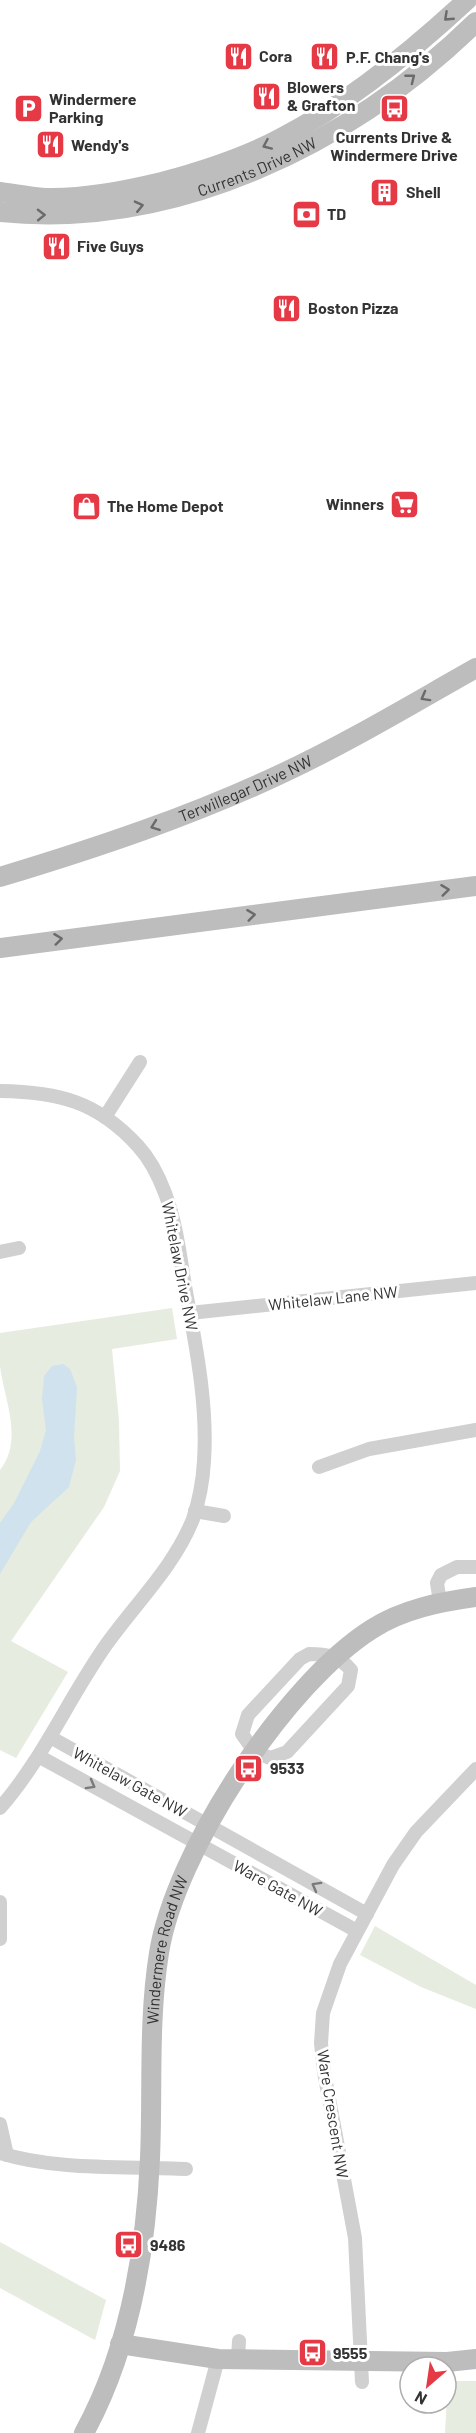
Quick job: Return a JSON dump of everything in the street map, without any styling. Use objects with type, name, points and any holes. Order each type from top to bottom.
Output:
[{"type":"street","name":"Currents Drive NW","points":[[0,192],[45,198],[94,195],[142,187],[235,159],[281,139],[318,117],[415,47],[467,0]]},
{"type":"street","name":"Currents Drive NW","points":[[0,212],[31,215],[82,214],[133,208],[185,195],[238,177],[334,130],[388,96],[429,64],[476,22]]},
{"type":"street","name":"Terwillegar Drive NW","points":[[0,877],[146,830],[284,773],[476,668]]},
{"type":"street","points":[[0,948],[476,886]]},
{"type":"street","points":[[105,1118],[140,1062]]},
{"type":"street","name":"Whitelaw Drive NW","points":[[0,1091],[40,1091],[79,1102],[105,1118],[139,1147],[159,1178],[176,1231],[190,1313],[204,1417],[205,1460],[195,1511],[177,1551],[107,1644],[74,1693],[40,1757],[0,1809]]},
{"type":"street","points":[[0,1252],[19,1248]]},
{"type":"street","name":"Whitelaw Lane NW","points":[[190,1313],[476,1283]]},
{"type":"street","points":[[319,1467],[369,1449],[476,1430]]},
{"type":"street","points":[[195,1511],[224,1516]]},
{"type":"street","points":[[440,1602],[438,1584],[441,1575],[457,1568],[476,1567]]},
{"type":"street","name":"Windermere Road NW","points":[[84,2433],[120,2344],[145,2226],[150,2167],[153,1997],[159,1951],[177,1892],[199,1844],[254,1751],[281,1715],[336,1658],[372,1628],[397,1616],[440,1602],[476,1597]]},
{"type":"street","points":[[254,1751],[270,1758],[287,1752],[348,1686],[351,1670],[344,1661],[336,1658]]},
{"type":"street","name":"Whitelaw Gate NW","points":[[50,1737],[209,1827]]},
{"type":"street","name":"Whitelaw Gate NW","points":[[40,1757],[199,1844]]},
{"type":"street","name":"Ware Crescent NW","points":[[362,2382],[355,2238],[324,2072],[321,2043],[323,2013],[333,1982],[393,1864],[416,1832],[476,1769]]},
{"type":"street","name":"Ware Gate NW","points":[[209,1827],[367,1914]]},
{"type":"street","name":"Ware Gate NW","points":[[199,1844],[357,1931]]},
{"type":"street","points":[[0,1902],[0,1938]]},
{"type":"street","points":[[0,2124],[3,2154],[50,2163],[186,2169]]},
{"type":"street","points":[[120,2344],[218,2359],[238,2350],[360,2362],[447,2362],[476,2359]]},
{"type":"street","points":[[198,2433],[218,2359]]},
{"type":"shaded area","points":[[172,1308],[177,1339],[112,1349],[119,1420],[120,1471],[104,1507],[11,1641],[68,1672],[16,1758],[0,1750],[0,1470],[11,1446],[12,1433],[0,1366],[0,1333]]},
{"type":"shaded area","points":[[375,1926],[476,1985],[476,2009],[421,1987],[360,1955]]},
{"type":"shaded area","points":[[0,2242],[106,2300],[95,2340],[0,2288]]},
{"type":"shaded area","points":[[458,2381],[476,2381],[476,2433],[445,2433],[446,2415],[458,2415]]},
{"type":"water","points":[[63,1364],[70,1369],[77,1387],[74,1437],[76,1460],[69,1487],[31,1522],[0,1574],[0,1523],[14,1503],[40,1451],[46,1430],[42,1399],[44,1376],[52,1366]]},
{"type":"place","name":"Cora","points":[[238,56]]},
{"type":"place","name":"P.F. Chang's","points":[[325,57]]},
{"type":"place","name":"Blowers & Grafton","points":[[266,96]]},
{"type":"place","name":"Windermere Parking","points":[[28,108]]},
{"type":"place","name":"Currents Drive & Windermere Drive","points":[[394,109]]},
{"type":"place","name":"Wendy's","points":[[50,145]]},
{"type":"place","name":"Shell","points":[[385,192]]},
{"type":"place","name":"TD","points":[[306,214]]},
{"type":"place","name":"Five Guys","points":[[56,246]]},
{"type":"place","name":"Boston Pizza","points":[[287,308]]},
{"type":"place","name":"Winners","points":[[405,504]]},
{"type":"place","name":"The Home Depot","points":[[86,506]]},
{"type":"place","name":"9533","points":[[249,1768]]},
{"type":"place","name":"9486","points":[[129,2245]]},
{"type":"place","name":"9555","points":[[312,2353]]}]
